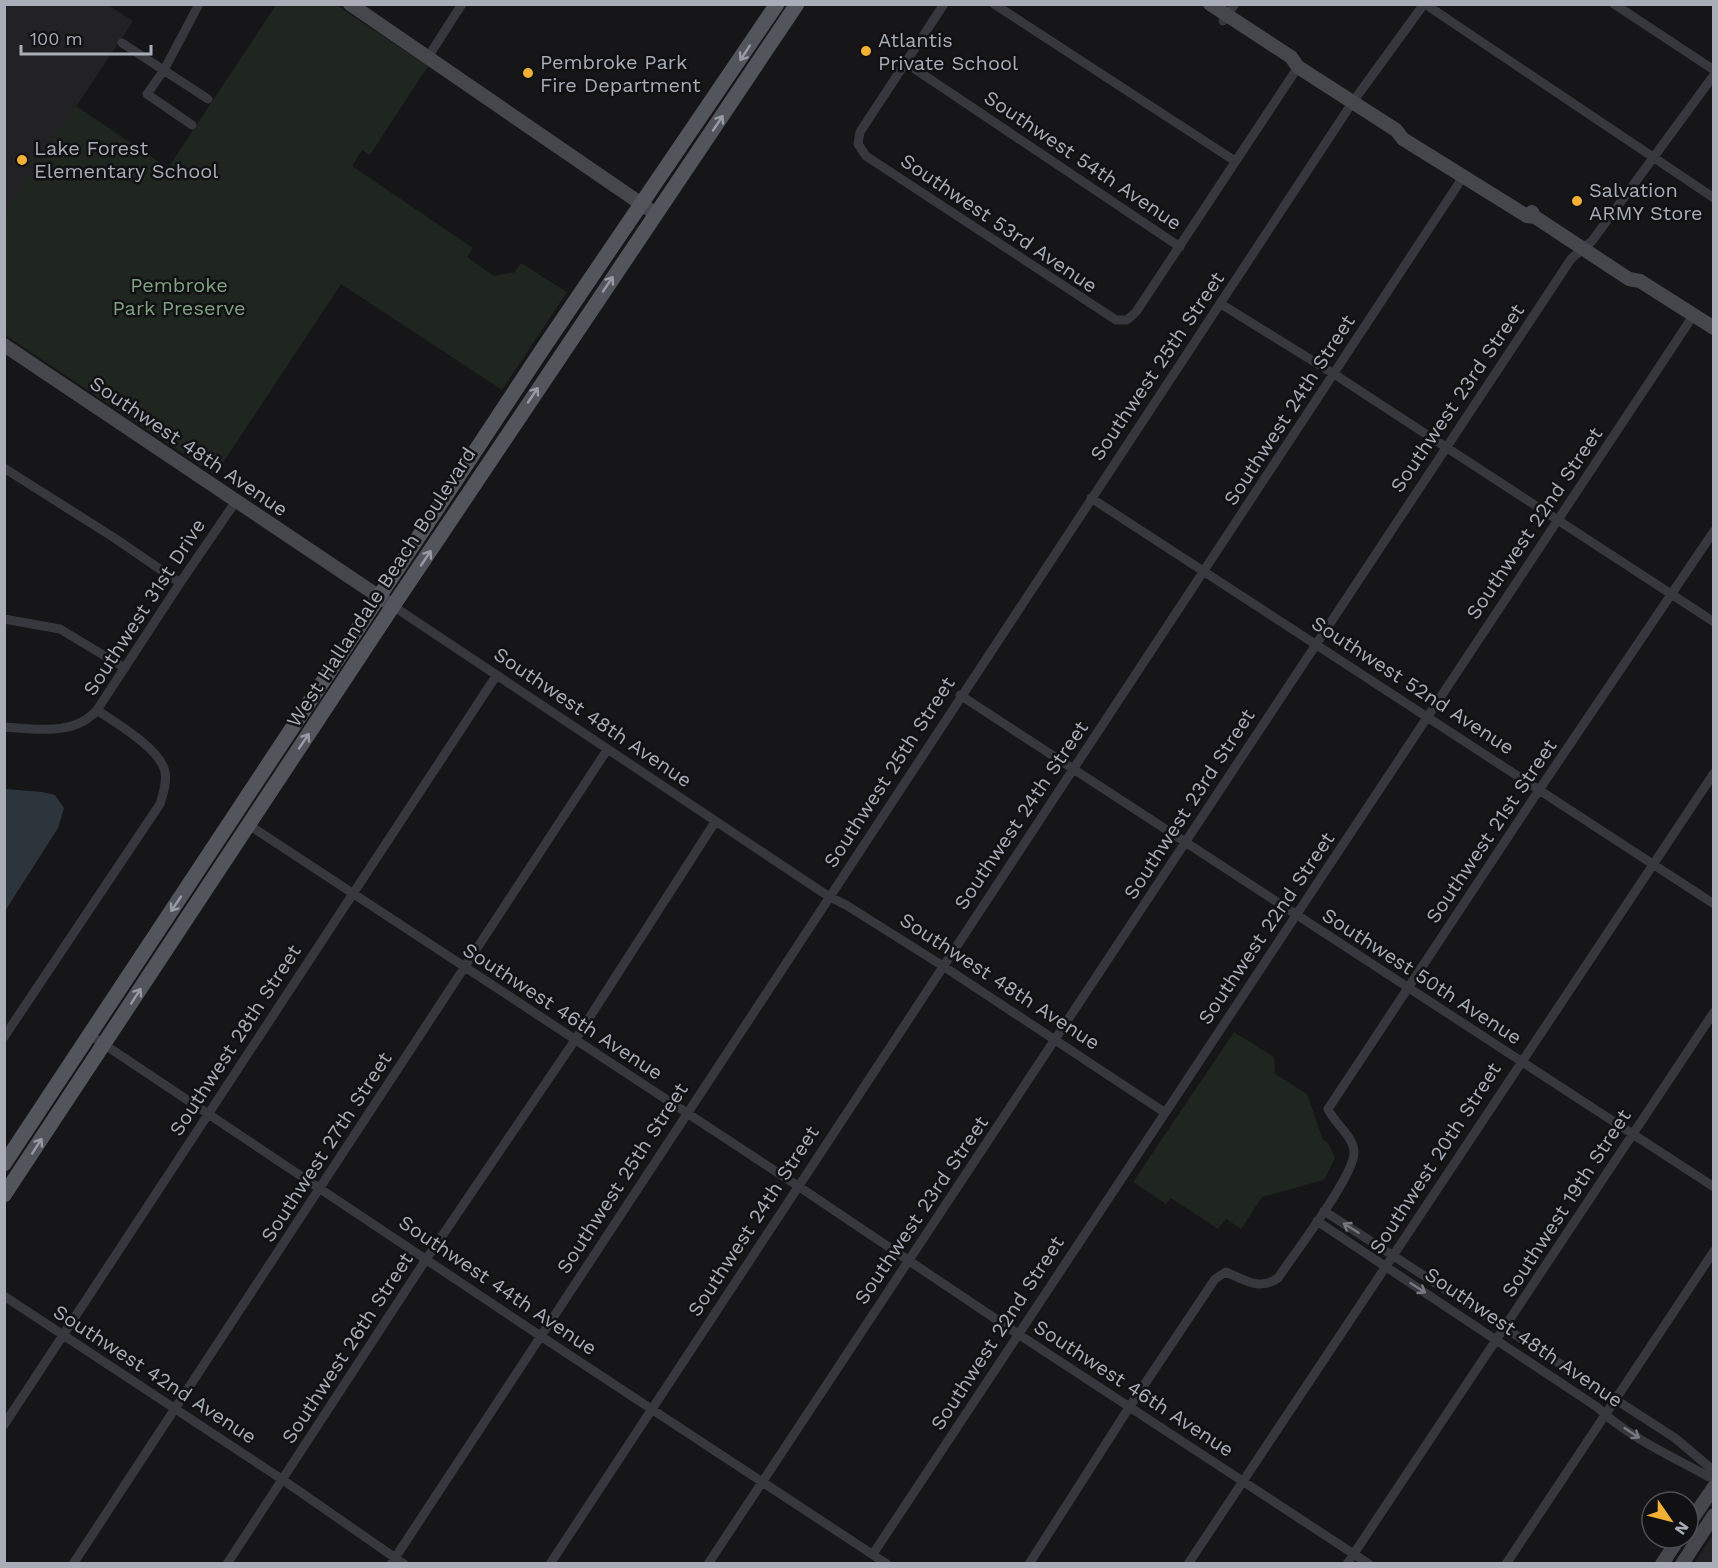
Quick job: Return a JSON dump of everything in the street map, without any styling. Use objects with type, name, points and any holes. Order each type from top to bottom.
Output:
[{"type":"main road","name":"West Hallandale Beach Boulevard","points":[[4,1195],[249,825],[544,347],[777,4]]},
{"type":"main road","name":"West Hallandale Beach Boulevard","points":[[4,1164],[289,733],[386,602],[575,333],[797,4]]},
{"type":"main road","points":[[544,347],[555,340],[575,333]]},
{"type":"main road","points":[[249,825],[252,803],[285,753],[289,733]]},
{"type":"main road","points":[[201,897],[203,882],[234,834],[234,818]]},
{"type":"street","points":[[192,125],[147,94],[164,70],[199,4]]},
{"type":"street","points":[[350,4],[656,214]]},
{"type":"street","points":[[428,57],[462,4]]},
{"type":"street","points":[[906,63],[944,4]]},
{"type":"street","points":[[994,4],[1235,161]]},
{"type":"street","points":[[1197,4],[1228,14]]},
{"type":"street","points":[[1210,4],[1228,14],[1286,65],[1298,67],[1396,130],[1403,139],[1463,177],[1527,216],[1535,217],[1713,338]]},
{"type":"street","points":[[1425,4],[1713,198]]},
{"type":"street","name":"Southwest 25th Street","points":[[393,1560],[960,695],[1352,103],[1425,4]]},
{"type":"street","points":[[1614,4],[1713,70]]},
{"type":"street","points":[[122,43],[208,99]]},
{"type":"street","name":"Southwest 53rd Avenue","points":[[906,63],[861,132],[858,144],[866,156],[1108,317],[1116,320],[1127,320],[1136,312],[1180,247]]},
{"type":"street","name":"Southwest 54th Avenue","points":[[906,63],[1180,247]]},
{"type":"street","points":[[1180,247],[1298,67]]},
{"type":"street","name":"Southwest 23rd Street","points":[[708,1563],[1571,259],[1592,241],[1713,75]]},
{"type":"street","points":[[1396,130],[1407,132],[1417,138],[1531,210],[1535,217]]},
{"type":"street","name":"Southwest 24th Street","points":[[550,1563],[1463,177]]},
{"type":"street","points":[[1629,279],[1640,280],[1713,328]]},
{"type":"street","points":[[1221,304],[1334,374],[1713,622]]},
{"type":"street","name":"Southwest 22nd Street","points":[[873,1554],[1689,322]]},
{"type":"street","name":"Southwest 48th Avenue","points":[[4,345],[607,750],[828,896],[846,904],[943,966],[1164,1112]]},
{"type":"street","points":[[4,468],[180,583]]},
{"type":"street","name":"Southwest 52nd Avenue","points":[[1091,498],[1713,904]]},
{"type":"street","name":"Southwest 31st Drive","points":[[4,727],[69,728],[89,720],[236,501]]},
{"type":"street","name":"Southwest 21st Street","points":[[1324,1211],[1350,1170],[1354,1152],[1350,1140],[1332,1118],[1328,1109],[1713,531]]},
{"type":"street","points":[[4,619],[60,629],[125,668]]},
{"type":"street","name":"Southwest 28th Street","points":[[4,1425],[496,676]]},
{"type":"street","name":"Southwest 50th Avenue","points":[[960,695],[1713,1187]]},
{"type":"street","points":[[4,1037],[160,804],[165,788],[166,775],[163,764],[155,753],[97,710]]},
{"type":"street","name":"Southwest 27th Street","points":[[73,1563],[176,1410],[607,750]]},
{"type":"street","name":"Southwest 20th Street","points":[[1188,1563],[1713,772]]},
{"type":"street","name":"Southwest 26th Street","points":[[227,1563],[426,1260],[575,1040],[716,822]]},
{"type":"street","name":"Southwest 46th Avenue","points":[[249,825],[798,1186],[1018,1334],[1370,1563]]},
{"type":"street","name":"Southwest 19th Street","points":[[1347,1563],[1713,1012]]},
{"type":"street","name":"Southwest 44th Avenue","points":[[90,1035],[426,1260],[887,1563]]},
{"type":"street","points":[[1029,1563],[1215,1279],[1226,1272],[1258,1285],[1269,1284],[1278,1278],[1324,1211]]},
{"type":"street","name":"Southwest 48th Avenue","points":[[1324,1211],[1675,1438],[1713,1471]]},
{"type":"street","name":"Southwest 48th Avenue","points":[[1317,1221],[1646,1442],[1708,1477],[1713,1477]]},
{"type":"street","points":[[1506,1563],[1713,1251]]},
{"type":"street","name":"Southwest 42nd Avenue","points":[[4,1296],[283,1480],[393,1560],[404,1563]]},
{"type":"street","points":[[1700,1506],[1713,1486]]},
{"type":"street","points":[[1682,1563],[1713,1515]]},
{"type":"street","points":[[1662,1563],[1671,1550]]},
{"type":"shaded area","name":"Lake Forest Elementary School","points":[[5,5],[108,5],[133,21],[5,214]]},
{"type":"shaded area","points":[[5,789],[55,795],[64,808],[58,828],[5,911]]},
{"type":"shaded area","points":[[1713,1535],[1713,1563],[1694,1563]]},
{"type":"green space","name":"Pembroke Park Preserve","points":[[276,5],[336,5],[428,66],[370,155],[362,150],[352,166],[473,248],[467,257],[494,276],[515,272],[521,263],[567,292],[502,390],[341,284],[215,475],[5,335],[4,214],[76,106],[168,168]]},
{"type":"green space","points":[[1234,1032],[1274,1057],[1275,1074],[1307,1094],[1323,1140],[1328,1143],[1335,1158],[1324,1180],[1262,1197],[1241,1229],[1226,1219],[1218,1229],[1171,1198],[1166,1204],[1133,1182]]},
{"type":"place","name":"Atlantis Private School","points":[[866,51]]},
{"type":"place","name":"Pembroke Park Fire Department","points":[[528,73]]},
{"type":"place","name":"Lake Forest Elementary School","points":[[22,160]]},
{"type":"place","name":"Salvation ARMY Store","points":[[1577,201]]}]
